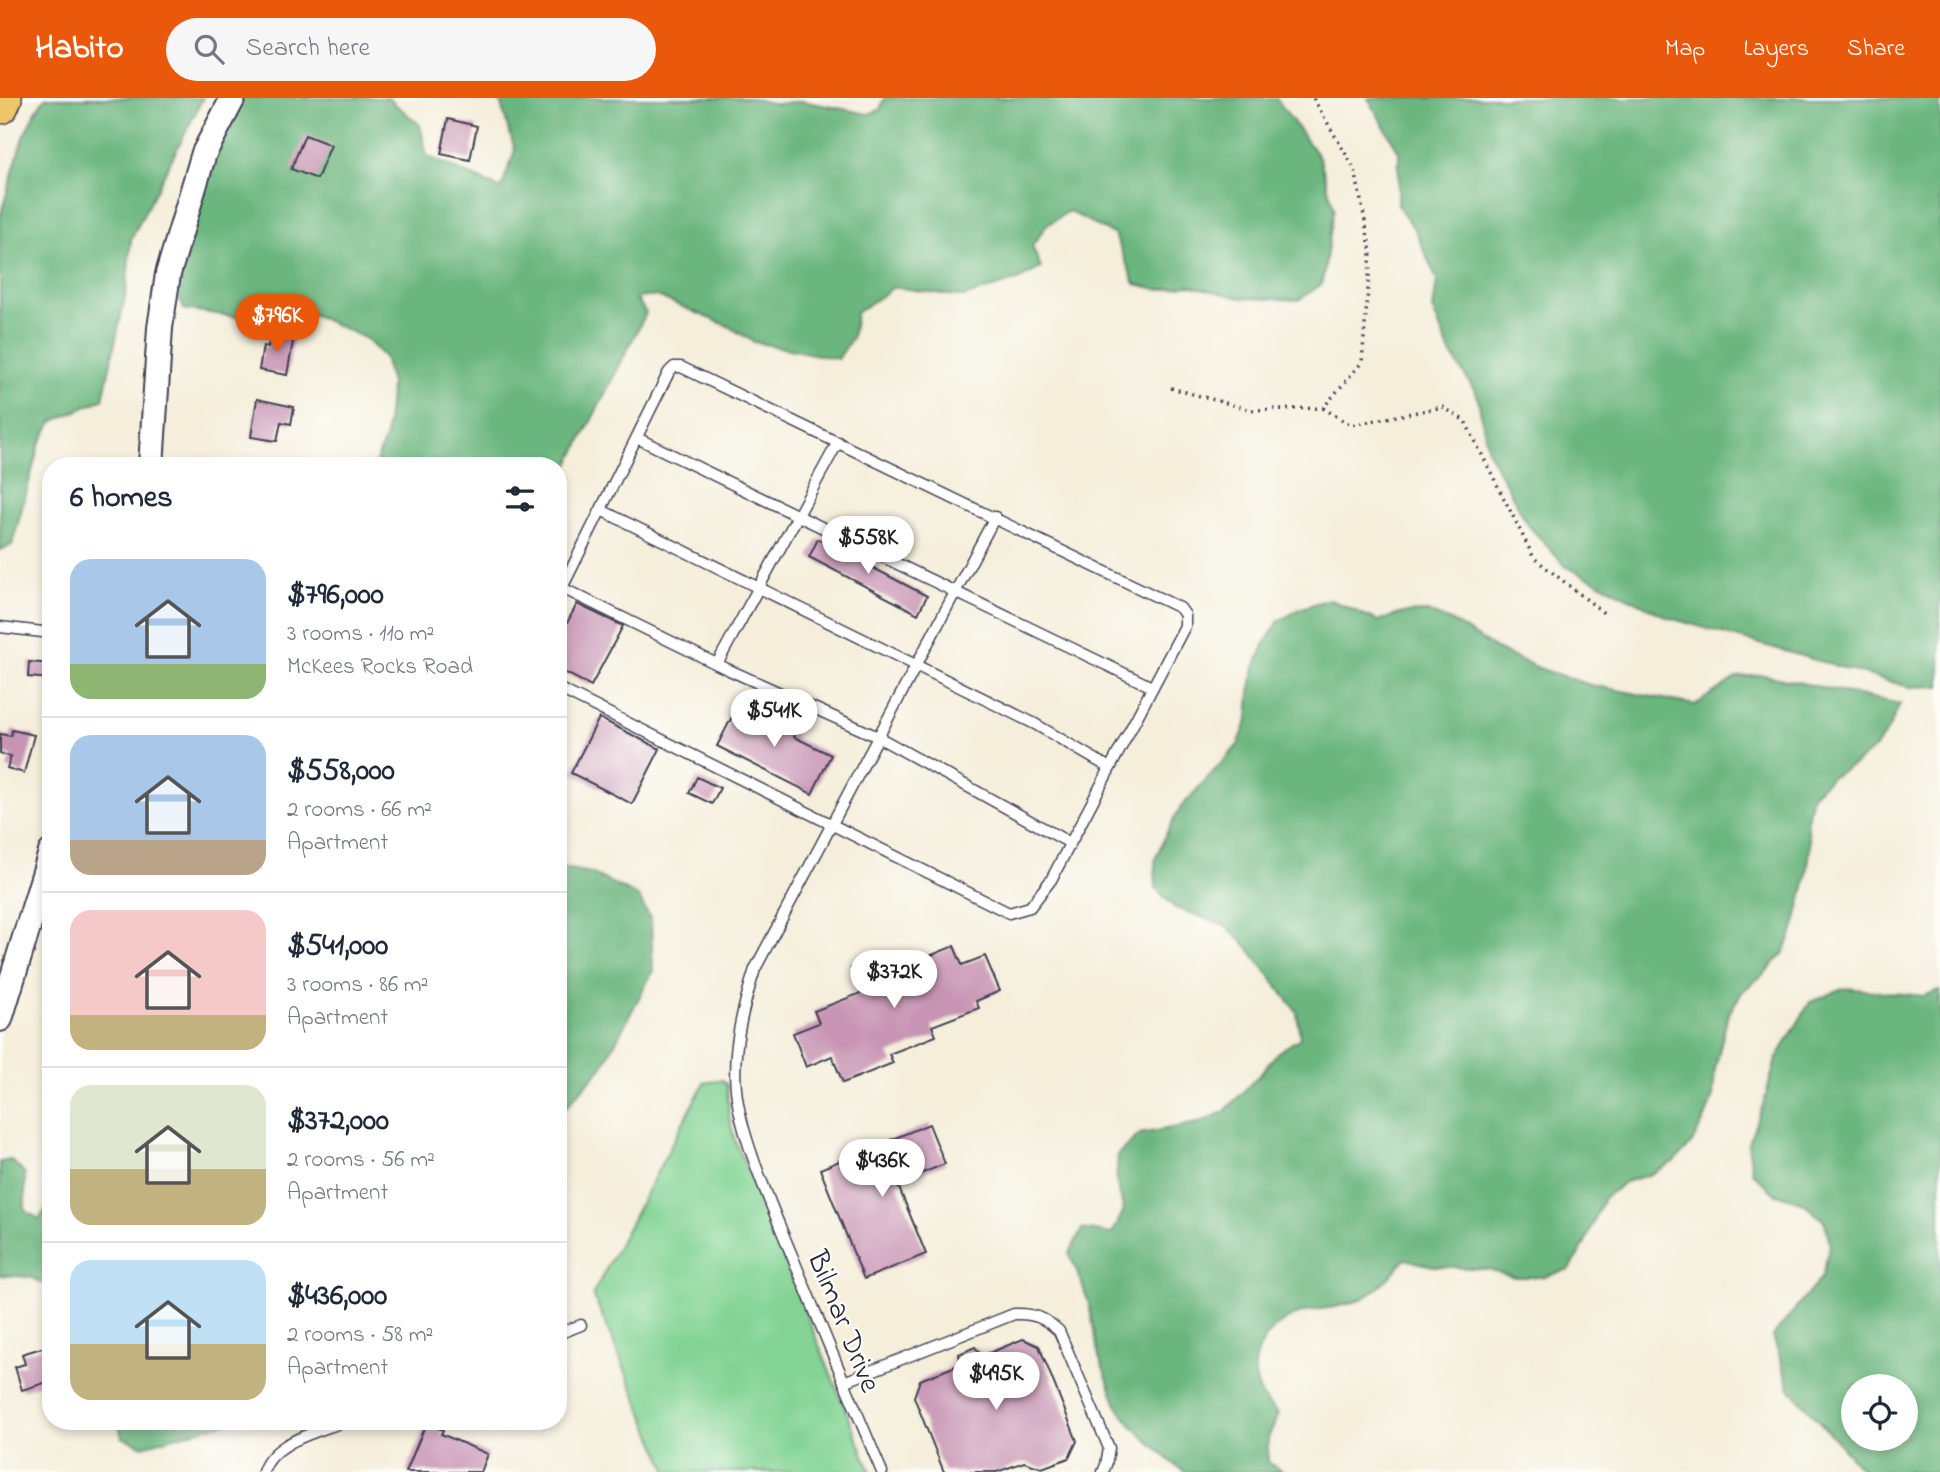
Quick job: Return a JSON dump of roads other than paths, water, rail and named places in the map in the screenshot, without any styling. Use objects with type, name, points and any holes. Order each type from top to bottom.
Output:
[{"type":"highway","points":[[0,105],[3,98]]},
{"type":"street","points":[[153,457],[160,328],[168,274],[204,153],[233,98]]},
{"type":"street","points":[[0,1019],[42,881]]},
{"type":"lane","points":[[567,578],[669,372],[674,367],[681,367],[1180,608],[1185,615],[1185,626],[1051,880],[1030,907],[1009,913],[567,693]]},
{"type":"lane","points":[[637,438],[1152,687]]},
{"type":"lane","points":[[717,664],[838,442]]},
{"type":"lane","points":[[601,510],[1035,724],[1110,768]]},
{"type":"lane","name":"Bilmar Drive","points":[[882,1472],[772,1205],[744,1129],[736,1089],[737,1048],[744,1001],[755,969],[995,517]]},
{"type":"lane","points":[[567,595],[878,737],[1070,843]]},
{"type":"lane","points":[[0,627],[42,632]]},
{"type":"lane","points":[[844,1382],[1014,1314],[1030,1313],[1046,1319],[1059,1331],[1109,1447],[1107,1465],[1103,1472]]},
{"type":"lane","points":[[567,1330],[581,1325]]},
{"type":"lane","points":[[263,1472],[266,1461],[281,1447],[323,1430]]}]
